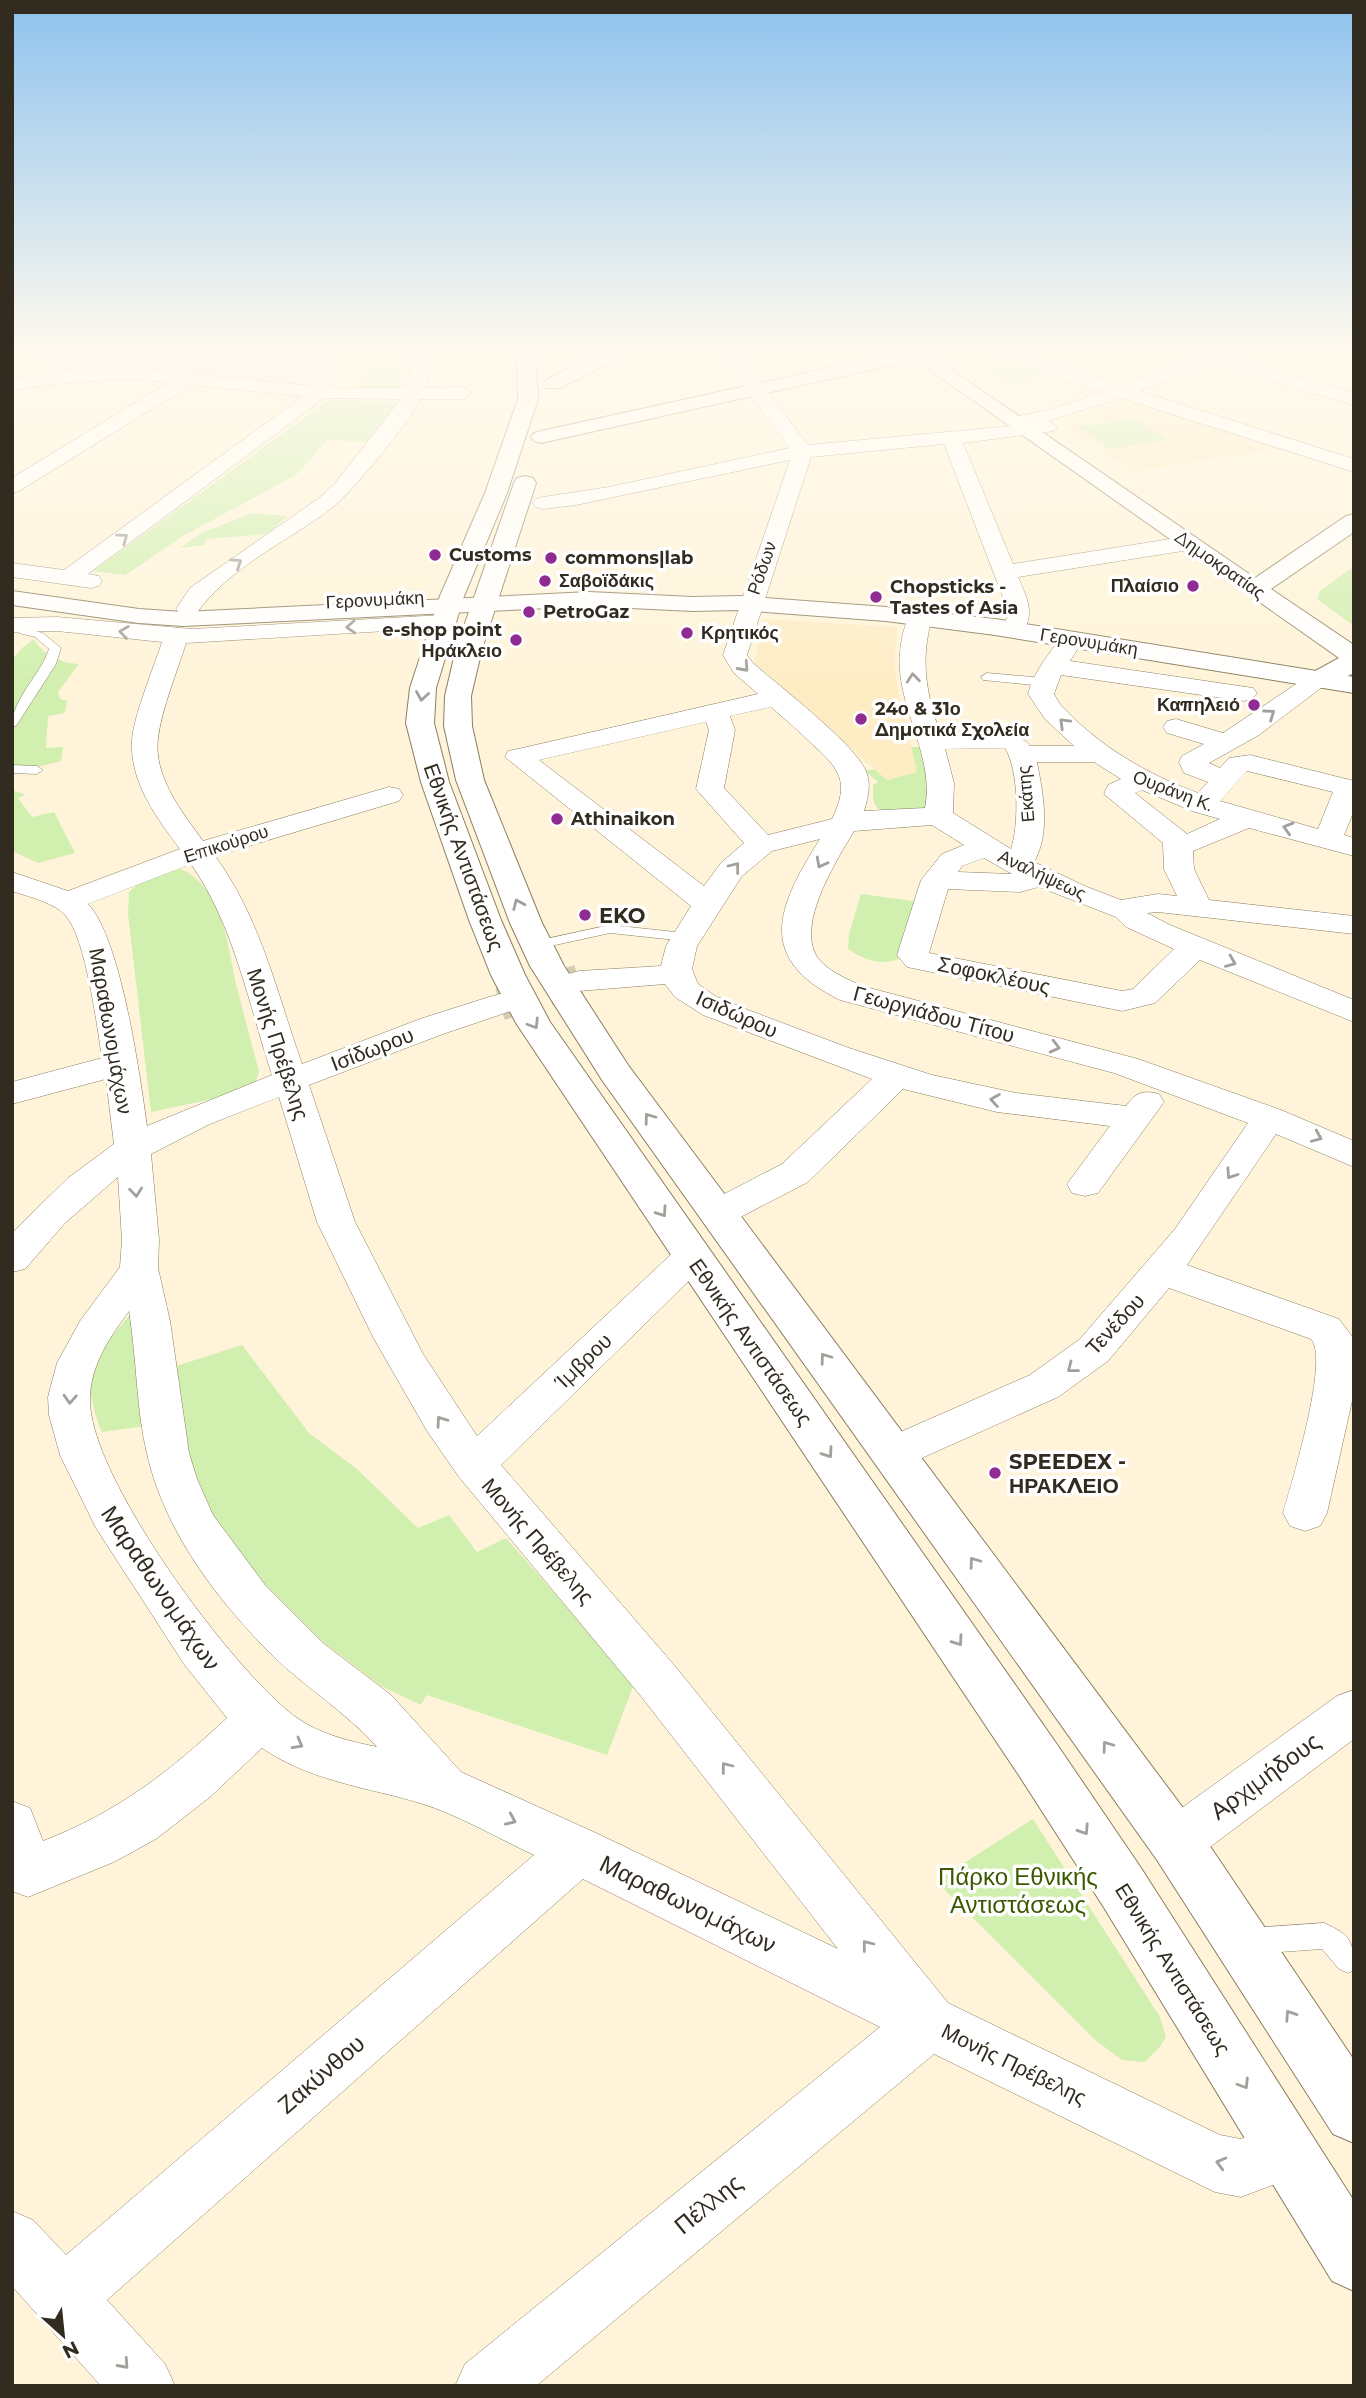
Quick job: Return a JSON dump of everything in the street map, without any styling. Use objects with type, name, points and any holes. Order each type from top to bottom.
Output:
[{"type":"main road","name":"Εθνικής Αντιστάσεως","points":[[506,465],[449,608],[423,688],[420,723],[435,782],[508,975],[533,1023],[1038,1760],[1122,1887],[1354,2259]]},
{"type":"main road","name":"Εθνικής Αντιστάσεως","points":[[531,465],[485,599],[460,685],[458,726],[477,800],[547,966],[615,1072],[1176,1842],[1352,2106]]},
{"type":"main road","name":"Δημοκρατίας","points":[[1084,465],[1189,543],[1267,585],[1354,640]]},
{"type":"main road","name":"Δημοκρατίας","points":[[1093,465],[1241,560],[1354,658]]},
{"type":"main road","points":[[1267,585],[1296,561],[1354,521]]},
{"type":"main road","points":[[1267,585],[1318,574],[1354,547]]},
{"type":"main road","points":[[1241,560],[1267,563],[1296,561]]},
{"type":"main road","name":"Γερονυμάκη","points":[[12,587],[145,608],[182,622],[449,608],[485,599],[609,599],[744,604],[920,618],[1013,630],[1354,685]]},
{"type":"main road","name":"Γερονυμάκη","points":[[12,598],[139,616],[184,619],[449,608]]},
{"type":"main road","points":[[1317,681],[1345,667],[1354,658]]},
{"type":"main road","points":[[1317,681],[1354,694]]},
{"type":"street","points":[[12,487],[48,465]]},
{"type":"street","points":[[68,578],[221,465]]},
{"type":"street","points":[[20,630],[66,624],[182,622],[198,593],[338,492],[359,465]]},
{"type":"street","points":[[543,503],[582,498],[741,465]]},
{"type":"street","name":"Ρόδων","points":[[744,604],[798,465]]},
{"type":"street","points":[[962,465],[1019,611],[1013,630]]},
{"type":"street","points":[[1004,572],[1189,543]]},
{"type":"street","points":[[12,570],[97,582]]},
{"type":"street","name":"Γεωργιάδου Τίτου","points":[[744,604],[735,655],[743,668],[853,769],[856,787],[844,824],[818,867],[795,931],[799,954],[817,974],[838,987],[877,1001],[1092,1056],[1164,1079],[1269,1118],[1354,1155]]},
{"type":"street","points":[[920,618],[914,644],[912,678],[940,789],[938,816]]},
{"type":"street","name":"Μονής Πρέβελης","points":[[182,622],[148,724],[143,751],[152,783],[232,909],[336,1222],[424,1394],[474,1465],[657,1680],[929,2022],[1215,2163],[1241,2168],[1286,2151]]},
{"type":"street","points":[[1072,639],[1048,674],[1244,693]]},
{"type":"street","name":"Ουράνη Κ.","points":[[1048,674],[1041,694],[1046,705],[1099,754],[1140,780],[1202,804],[1341,843]]},
{"type":"street","points":[[1225,779],[1192,764],[1317,681]]},
{"type":"street","points":[[708,904],[518,757],[776,698]]},
{"type":"street","points":[[715,712],[722,730],[710,789],[762,845]]},
{"type":"street","points":[[1176,727],[1227,743]]},
{"type":"street","points":[[929,741],[1009,740],[1015,743],[1022,754]]},
{"type":"street","name":"Εκάτης","points":[[1029,872],[1029,829],[1022,754],[1099,754]]},
{"type":"street","points":[[1202,804],[1239,764],[1250,763],[1349,788],[1341,843]]},
{"type":"street","points":[[1140,780],[1118,791],[1118,794],[1179,844],[1179,869],[1197,906]]},
{"type":"street","name":"Επικούρου","points":[[66,903],[198,853],[389,795]]},
{"type":"street","name":"Ισιδώρου","points":[[938,816],[875,818],[762,845],[744,857],[685,937],[676,962],[681,984],[692,995],[729,1013],[896,1076],[996,1101],[1135,1118]]},
{"type":"street","name":"Αναλήψεως","points":[[938,816],[1029,872],[1127,911]]},
{"type":"street","points":[[1179,844],[1194,842],[1249,817]]},
{"type":"street","name":"Σοφοκλέους","points":[[985,847],[952,860],[936,880],[913,955],[918,960],[1122,1001],[1144,996],[1195,947]]},
{"type":"street","points":[[936,880],[1020,883],[1029,872]]},
{"type":"street","name":"Μαραθωνομάχων","points":[[12,881],[66,903],[79,912],[93,937],[120,1064],[139,1224],[139,1269],[150,1303],[170,1465],[197,1526],[234,1579],[268,1619],[308,1658],[373,1709],[445,1789]]},
{"type":"street","points":[[1354,925],[1150,903],[1132,906],[1127,911],[1144,925],[1354,1012]]},
{"type":"street","points":[[579,981],[677,974]]},
{"type":"street","name":"Ισίδωρου","points":[[12,1259],[72,1194],[131,1149],[183,1124],[291,1080],[452,1019],[500,1004]]},
{"type":"street","points":[[12,1093],[120,1064]]},
{"type":"street","points":[[718,1213],[801,1168],[896,1076]]},
{"type":"street","points":[[1085,1184],[1164,1079]]},
{"type":"street","name":"Τενέδου","points":[[895,1453],[1013,1402],[1061,1376],[1107,1337],[1162,1271],[1269,1118]]},
{"type":"street","name":"Ίμβρου","points":[[474,1465],[692,1256]]},
{"type":"street","name":"Μαραθωνομάχων","points":[[139,1269],[90,1336],[73,1367],[69,1415],[74,1435],[99,1497],[130,1546],[207,1658],[230,1687],[261,1718],[284,1736],[312,1752],[345,1764],[410,1776],[445,1789],[578,1850],[929,2022]]},
{"type":"street","points":[[1162,1271],[1325,1329],[1331,1334],[1336,1356],[1332,1391],[1322,1447],[1305,1513]]},
{"type":"street","name":"Αρχιμήδους","points":[[1176,1842],[1354,1711]]},
{"type":"street","points":[[12,1825],[28,1872],[117,1835],[151,1814],[191,1783],[261,1718]]},
{"type":"street","name":"Ζακύνθου","points":[[64,2298],[578,1850]]},
{"type":"street","name":"Πέλλης","points":[[487,2386],[929,2022]]},
{"type":"street","points":[[12,2241],[143,2386]]},
{"type":"lane","points":[[12,723],[50,664],[55,648],[39,635],[20,630]]},
{"type":"lane","points":[[987,677],[1048,674]]},
{"type":"lane","points":[[12,769],[37,770]]},
{"type":"lane","points":[[537,946],[610,929],[685,937]]},
{"type":"lane","points":[[1242,1942],[1324,1936],[1336,1943],[1348,1960]]},
{"type":"shaded area","points":[[1122,465],[1176,465],[1132,472]]},
{"type":"shaded area","name":"24ο & 31ο Δημοτικά Σχολεία","points":[[764,619],[898,627],[894,660],[898,691],[917,772],[887,780],[754,664]]},
{"type":"green space","points":[[239,465],[305,465],[296,475],[183,536],[125,575],[93,571]]},
{"type":"green space","points":[[251,513],[288,516],[267,534],[206,539],[204,545],[180,548],[200,534]]},
{"type":"green space","points":[[1354,566],[1354,626],[1317,599],[1320,591]]},
{"type":"green space","points":[[34,639],[42,650],[53,657],[79,664],[58,692],[60,699],[67,701],[65,713],[48,716],[46,748],[63,747],[61,761],[12,773],[12,660]]},
{"type":"green space","points":[[911,747],[922,747],[934,795],[927,807],[901,812],[881,810],[875,805],[873,796],[873,785],[878,782],[865,771],[874,769],[887,780],[917,772]]},
{"type":"green space","points":[[12,790],[26,795],[18,798],[32,817],[54,812],[75,853],[38,863],[12,851]]},
{"type":"green space","points":[[181,869],[196,878],[207,891],[222,921],[259,1072],[255,1083],[236,1094],[151,1112],[128,914],[129,892],[142,880]]},
{"type":"green space","points":[[861,894],[921,902],[902,958],[887,962],[874,961],[848,949],[849,934]]},
{"type":"green space","points":[[132,1312],[145,1426],[102,1432],[91,1394],[94,1366],[99,1354]]},
{"type":"green space","points":[[242,1345],[309,1433],[357,1469],[418,1528],[449,1515],[477,1552],[506,1538],[634,1684],[607,1755],[427,1695],[421,1705],[381,1686],[311,1633],[240,1561],[185,1467],[170,1368]]},
{"type":"green space","name":"Πάρκο Εθνικής Αντιστάσεως","points":[[1033,1819],[1160,2017],[1166,2037],[1144,2062],[1122,2060],[1095,2040],[936,1881]]},
{"type":"tunnel","points":[[500,1004],[579,981]]},
{"type":"place","name":"Customs","points":[[435,555]]},
{"type":"place","name":"commons|lab","points":[[551,558]]},
{"type":"place","name":"Σαβοϊδάκις","points":[[545,581]]},
{"type":"place","name":"Πλαίσιο","points":[[1193,586]]},
{"type":"place","name":"Chopsticks - Tastes of Asia","points":[[876,597]]},
{"type":"place","name":"PetroGaz","points":[[529,612]]},
{"type":"place","name":"Κρητικός","points":[[687,633]]},
{"type":"place","name":"e-shop point Ηράκλειο","points":[[516,640]]},
{"type":"place","name":"Καπηλειό","points":[[1254,705]]},
{"type":"place","name":"24ο & 31ο Δημοτικά Σχολεία","points":[[861,719]]},
{"type":"place","name":"Athinaikon","points":[[557,819]]},
{"type":"place","name":"EKO","points":[[585,915]]},
{"type":"place","name":"SPEEDEX - ΗΡΑΚΛΕΙΟ","points":[[995,1473]]}]
